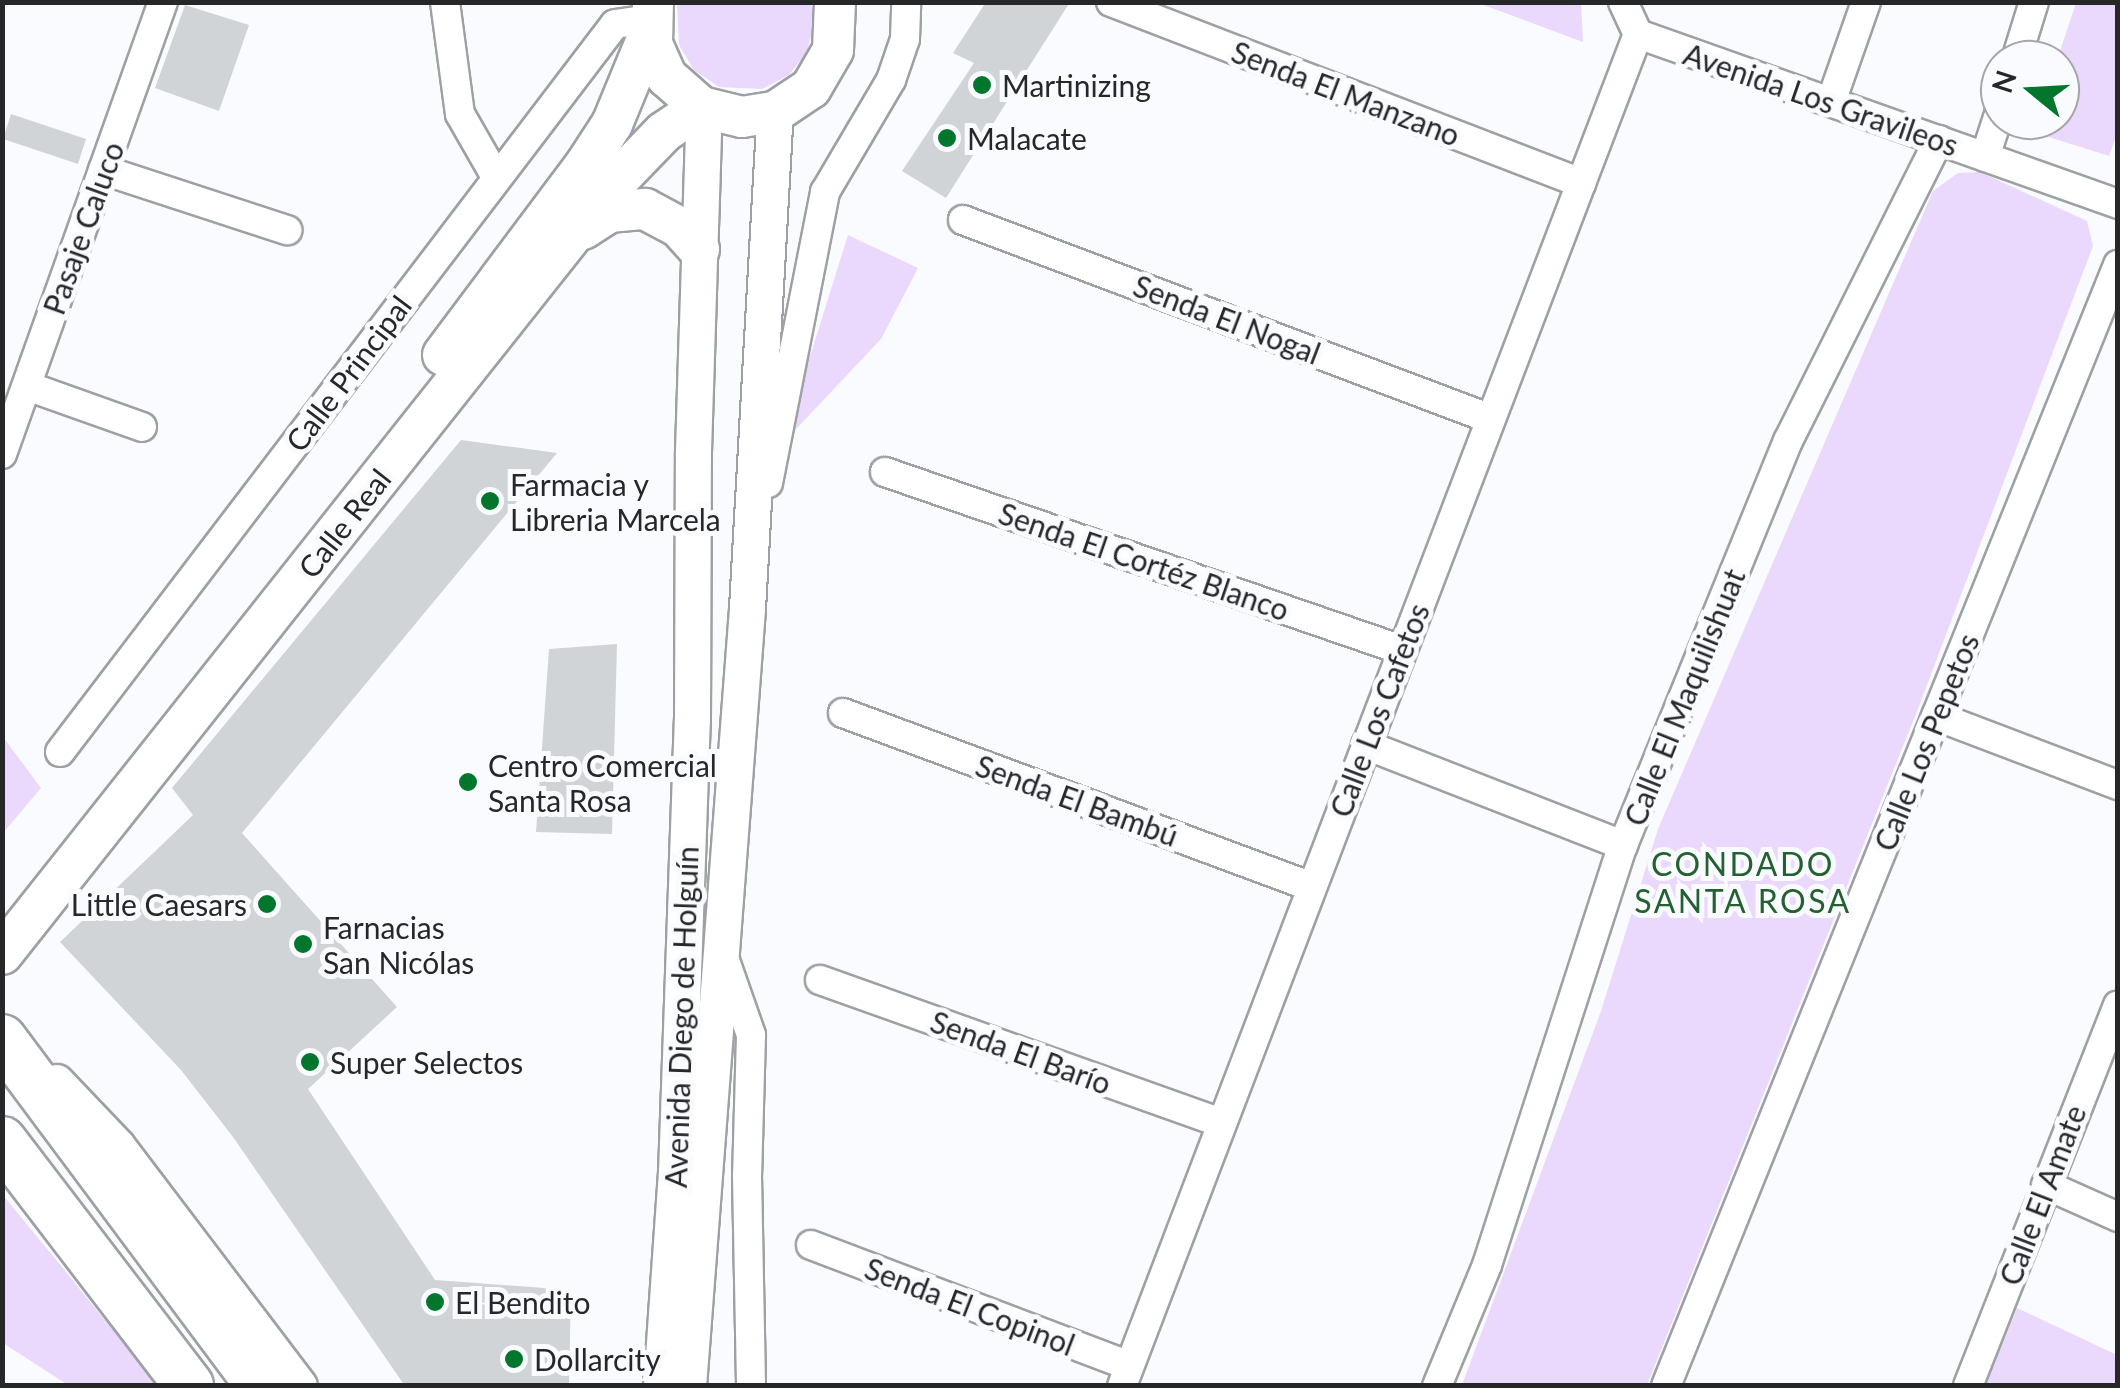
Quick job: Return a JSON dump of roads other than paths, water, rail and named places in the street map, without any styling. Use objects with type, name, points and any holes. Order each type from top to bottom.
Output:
[{"type":"highway","points":[[6,1043],[261,1386]]},
{"type":"highway","points":[[2,1141],[189,1386]]},
{"type":"main road","points":[[651,18],[667,77],[702,108],[742,117],[774,112],[811,88],[828,64],[836,36],[835,2]]},
{"type":"main road","name":"Calle Real","points":[[2,912],[394,420],[586,164],[612,124],[651,18]]},
{"type":"main road","name":"Calle Real","points":[[2,954],[634,159],[702,108]]},
{"type":"main road","points":[[571,237],[609,212],[645,209],[680,227],[699,248]]},
{"type":"street","name":"Pasaje Caluco","points":[[2,454],[163,2]]},
{"type":"street","points":[[445,2],[460,114],[495,176]]},
{"type":"street","points":[[747,608],[784,387],[825,192],[892,80],[905,39],[906,2]]},
{"type":"street","name":"Senda El Manzano","points":[[1110,2],[1581,183]]},
{"type":"street","points":[[1623,2],[1638,34]]},
{"type":"street","points":[[1830,102],[1866,2]]},
{"type":"street","points":[[2022,40],[2034,2]]},
{"type":"street","name":"Calle Principal","points":[[60,752],[495,176],[615,24],[651,18]]},
{"type":"street","name":"Calle Los Cafetos","points":[[1125,1376],[1638,34]]},
{"type":"street","name":"Avenida Los Gravileos","points":[[1638,34],[2118,204]]},
{"type":"street","name":"Avenida Diego de Holguín","points":[[662,1386],[676,1173],[692,720],[702,108]]},
{"type":"street","name":"Avenida Diego de Holguín","points":[[688,1386],[747,608],[774,112]]},
{"type":"street","name":"Calle El Maquilishuat","points":[[1437,1386],[1487,1265],[1623,845],[1788,441],[1939,140]]},
{"type":"street","points":[[1985,157],[1991,140]]},
{"type":"street","points":[[103,170],[286,230]]},
{"type":"street","name":"Senda El Nogal","points":[[963,220],[1490,419]]},
{"type":"street","name":"Calle Los Pepetos","points":[[1666,1386],[2118,265]]},
{"type":"street","points":[[27,386],[142,427]]},
{"type":"street","name":"Senda El Cortéz Blanco","points":[[886,472],[1402,650]]},
{"type":"street","name":"Senda El Bambú","points":[[843,713],[1312,887]]},
{"type":"street","points":[[1936,716],[2118,784]]},
{"type":"street","points":[[1366,745],[1623,845]]},
{"type":"street","points":[[720,946],[750,1035],[747,1176],[752,1386]]},
{"type":"street","name":"Senda El Barío","points":[[820,980],[1221,1124]]},
{"type":"street","name":"Calle El Amate","points":[[1968,1386],[2118,1005]]},
{"type":"street","points":[[6,1043],[54,1080],[118,1146],[298,1386]]},
{"type":"street","points":[[2046,1185],[2118,1217]]},
{"type":"street","name":"Senda El Copinol","points":[[810,1245],[1125,1376]]},
{"type":"place","name":"Martinizing","points":[[982,85]]},
{"type":"place","name":"Malacate","points":[[947,138]]},
{"type":"place","name":"Farmacia y Libreria Marcela","points":[[490,501]]},
{"type":"place","name":"Centro Comercial Santa Rosa","points":[[468,782]]},
{"type":"place","name":"Little Caesars","points":[[267,904]]},
{"type":"place","name":"Farnacias San Nicólas","points":[[303,944]]},
{"type":"place","name":"Super Selectos","points":[[310,1062]]},
{"type":"place","name":"El Bendito","points":[[435,1302]]},
{"type":"place","name":"Dollarcity","points":[[514,1359]]},
{"type":"district","name":"CONDADO SANTA ROSA","points":[[1743,884]]}]
